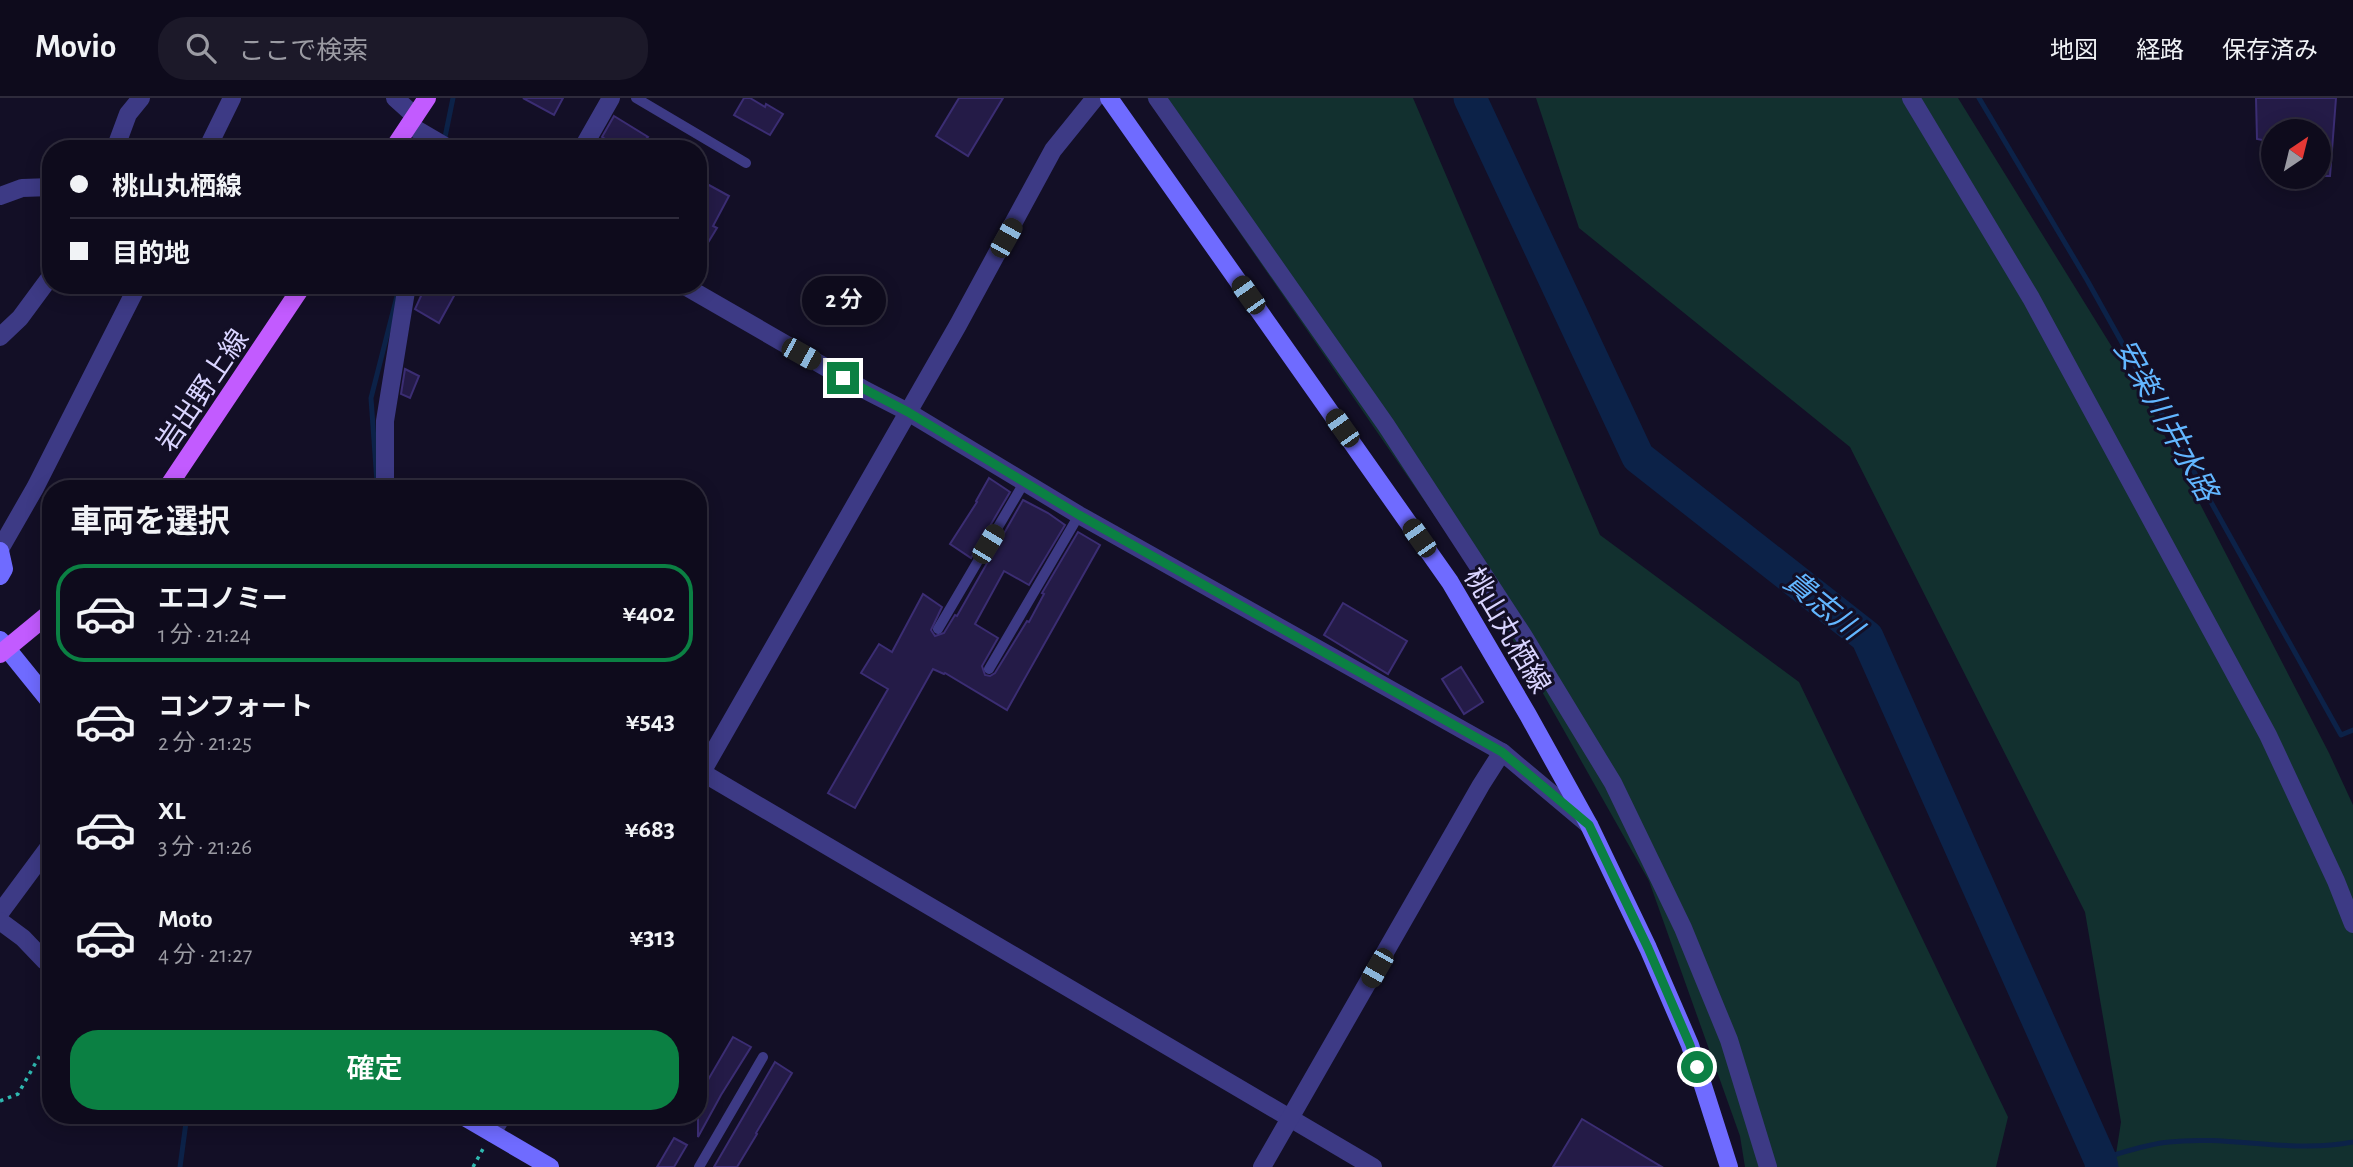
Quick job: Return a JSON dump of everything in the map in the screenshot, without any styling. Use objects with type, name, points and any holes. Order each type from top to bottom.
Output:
[{"type":"main road","points":[[399,140],[427,98]]},
{"type":"main road","name":"桃山丸栖線","points":[[1109,98],[1450,582],[1528,715],[1589,825],[1648,948],[1690,1045],[1729,1167]]},
{"type":"main road","name":"岩出野上線","points":[[172,480],[297,294]]},
{"type":"main road","points":[[0,550],[4,569],[0,576]]},
{"type":"main road","points":[[42,618],[2,647],[42,693]]},
{"type":"main road","points":[[476,1124],[550,1167]]},
{"type":"street","points":[[118,140],[128,114],[141,98]]},
{"type":"street","points":[[211,140],[232,98]]},
{"type":"street","points":[[394,98],[412,120],[438,140]]},
{"type":"street","points":[[587,140],[611,98]]},
{"type":"street","points":[[707,762],[908,412],[1053,150],[1095,98]]},
{"type":"street","points":[[1157,98],[1386,425],[1523,635],[1614,783],[1683,928],[1729,1040],[1768,1167]]},
{"type":"street","points":[[1912,98],[2031,298],[2268,735],[2336,881],[2353,924]]},
{"type":"street","points":[[0,196],[22,188],[42,187]]},
{"type":"street","points":[[0,337],[20,318],[42,288]]},
{"type":"street","points":[[0,550],[133,294]]},
{"type":"street","points":[[385,480],[385,421],[406,294]]},
{"type":"street","points":[[699,294],[908,412],[1079,515],[1502,752],[1589,825]]},
{"type":"street","points":[[1262,1167],[1502,752]]},
{"type":"street","points":[[707,778],[1373,1167]]},
{"type":"street","points":[[0,914],[42,856]]},
{"type":"street","points":[[0,921],[42,955]]},
{"type":"street","points":[[492,1133],[498,1124]]},
{"type":"lane","points":[[636,98],[746,163]]},
{"type":"lane","points":[[938,629],[1025,481]]},
{"type":"lane","points":[[989,669],[1079,515]]},
{"type":"lane","points":[[699,1167],[764,1057]]},
{"type":"path","points":[[0,1101],[18,1094],[42,1052]]},
{"type":"green space","points":[[1147,98],[1413,98],[1600,535],[1799,682],[2008,1117],[1996,1167],[1745,1167],[1740,1136],[1649,881],[1479,580]]},
{"type":"green space","points":[[1536,98],[1958,98],[2154,415],[2329,753],[2353,805],[2353,1167],[2114,1167],[2121,1122],[2085,912],[1850,447],[1579,228]]},
{"type":"building","points":[[523,98],[563,98],[554,115]]},
{"type":"building","points":[[744,98],[750,98],[765,107],[766,104],[783,114],[770,135],[734,115]]},
{"type":"building","points":[[959,98],[1003,98],[968,156],[936,136]]},
{"type":"building","points":[[2256,98],[2336,98],[2331,163],[2331,119],[2261,119],[2261,140],[2257,139]]},
{"type":"building","points":[[614,116],[648,137],[648,140],[607,140],[602,137]]},
{"type":"building","points":[[707,184],[729,196],[713,226],[717,228],[707,244]]},
{"type":"building","points":[[422,294],[455,294],[439,323],[415,309]]},
{"type":"building","points":[[405,369],[419,376],[410,398],[401,394]]},
{"type":"building","points":[[989,478],[1010,492],[971,558],[950,544]]},
{"type":"building","points":[[1023,500],[1065,525],[1029,585],[1004,571],[975,624],[998,638],[982,666],[985,675],[995,673],[1027,621],[1029,622],[1044,594],[1042,593],[1078,532],[1100,545],[1007,710],[945,673],[933,669],[855,808],[828,793],[888,689],[861,673],[879,644],[892,652],[923,594],[942,607],[931,630],[935,636],[944,633],[955,615],[957,616]]},
{"type":"building","points":[[1343,603],[1407,641],[1388,674],[1324,635]]},
{"type":"building","points":[[1461,667],[1483,702],[1464,714],[1442,679]]},
{"type":"building","points":[[733,1037],[751,1047],[707,1121],[707,1082]]},
{"type":"building","points":[[775,1062],[792,1073],[757,1134],[737,1167],[714,1167]]},
{"type":"building","points":[[1582,1119],[1662,1167],[1553,1167]]},
{"type":"building","points":[[698,1124],[705,1124],[698,1137]]},
{"type":"building","points":[[674,1138],[687,1145],[674,1167],[657,1167]]},
{"type":"waterway","points":[[444,140],[453,98]]},
{"type":"waterway","name":"貴志川","points":[[1470,98],[1638,457],[1867,637],[2102,1167]]},
{"type":"waterway","name":"安楽川井水路","points":[[1979,98],[2087,280],[2341,735],[2353,730]]},
{"type":"waterway","points":[[377,480],[371,398],[397,296]]},
{"type":"waterway","points":[[180,1167],[186,1124]]},
{"type":"waterway","points":[[2100,1159],[2143,1147],[2192,1140],[2308,1146],[2353,1142]]},
{"type":"route","points":[[843,378],[908,412],[1079,515],[1502,752],[1589,825],[1648,948],[1697,1067]]}]
